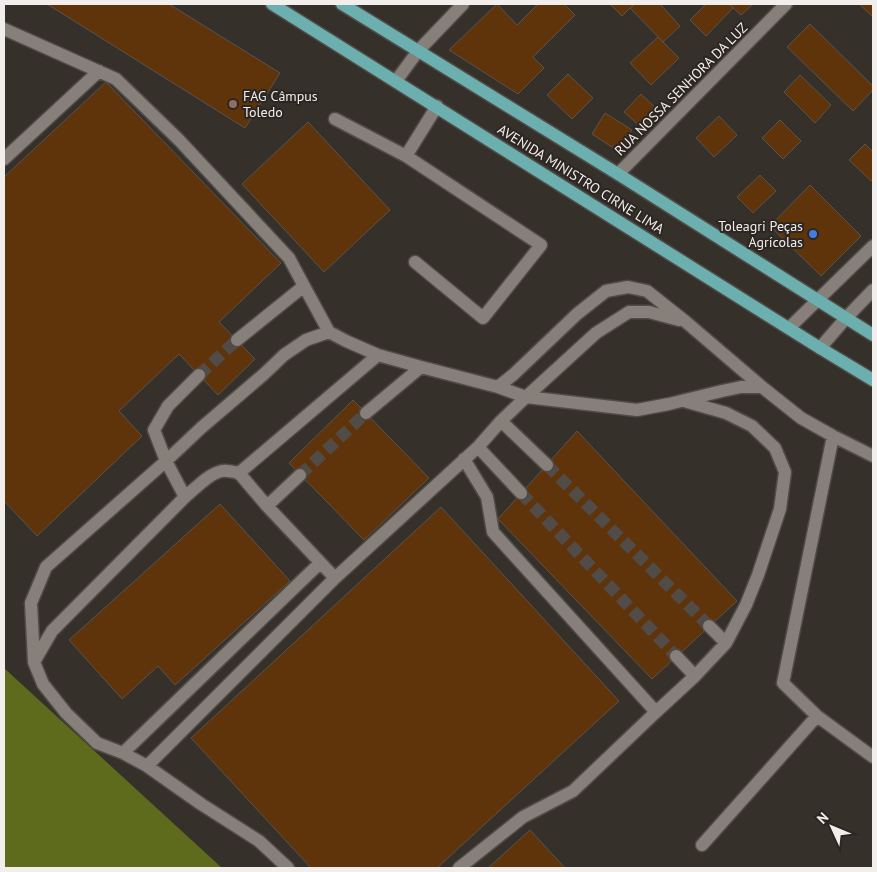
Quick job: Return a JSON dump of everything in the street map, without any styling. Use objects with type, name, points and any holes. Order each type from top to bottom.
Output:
[{"type":"main road","name":"AVENIDA MINISTRO CIRNE LIMA","points":[[272,4],[873,380]]},
{"type":"main road","name":"AVENIDA MINISTRO CIRNE LIMA","points":[[342,4],[618,174],[873,335]]},
{"type":"street","points":[[396,81],[418,52],[463,4]]},
{"type":"street","name":"RUA NOSSA SENHORA DA LUZ","points":[[618,174],[786,4]]},
{"type":"street","points":[[4,30],[116,79],[179,140],[289,258],[329,332],[346,341],[378,355],[498,387],[526,397],[637,410],[741,387],[762,386]]},
{"type":"street","points":[[4,158],[99,70]]},
{"type":"street","points":[[406,156],[437,106]]},
{"type":"street","points":[[335,119],[406,156],[541,245],[483,318],[416,262]]},
{"type":"street","points":[[789,328],[873,246]]},
{"type":"street","points":[[237,340],[304,286]]},
{"type":"street","points":[[498,387],[577,314],[606,291],[628,287],[647,291],[801,418],[873,456]]},
{"type":"street","points":[[820,348],[873,290]]},
{"type":"street","points":[[147,766],[335,578],[478,447],[526,397],[596,334],[629,312],[649,312],[686,322]]},
{"type":"street","points":[[288,868],[259,841],[147,766],[97,743],[66,713],[43,684],[34,662],[31,604],[46,566],[284,355],[306,340],[329,332]]},
{"type":"street","points":[[239,473],[378,355]]},
{"type":"street","points":[[366,413],[421,368]]},
{"type":"street","points":[[185,497],[166,461],[154,430],[168,406],[199,375]]},
{"type":"street","points":[[459,868],[523,817],[573,791],[695,676],[726,643],[746,606],[780,509],[785,472],[776,448],[752,426],[726,413],[682,401]]},
{"type":"street","points":[[501,421],[547,465]]},
{"type":"street","points":[[833,436],[783,683],[817,716],[873,758]]},
{"type":"street","points":[[478,447],[521,494]]},
{"type":"street","points":[[464,459],[487,497],[493,532],[656,712]]},
{"type":"street","points":[[34,662],[52,631],[185,497],[202,482],[223,471],[239,473],[267,506],[335,578]]},
{"type":"street","points":[[267,506],[300,475]]},
{"type":"street","points":[[122,753],[320,563]]},
{"type":"street","points":[[709,626],[726,643]]},
{"type":"street","points":[[676,656],[695,676]]},
{"type":"street","points":[[702,844],[817,716]]},
{"type":"green space","points":[[4,668],[222,868],[4,868]]},
{"type":"building","points":[[47,4],[169,4],[280,73],[245,128]]},
{"type":"building","points":[[497,4],[517,25],[538,4],[564,4],[575,15],[533,57],[544,68],[518,94],[449,50]]},
{"type":"building","points":[[610,4],[634,4],[622,16]]},
{"type":"building","points":[[635,4],[660,4],[680,26],[663,42],[630,8]]},
{"type":"building","points":[[706,4],[729,4],[733,8],[706,36],[690,20]]},
{"type":"building","points":[[729,4],[753,4],[741,15]]},
{"type":"building","points":[[859,4],[873,4],[873,17]]},
{"type":"building","points":[[810,24],[873,86],[873,90],[853,111],[787,47]]},
{"type":"building","points":[[658,37],[679,58],[651,85],[630,63]]},
{"type":"building","points":[[568,74],[593,98],[572,119],[547,95]]},
{"type":"building","points":[[800,75],[831,105],[815,123],[784,92]]},
{"type":"building","points":[[106,82],[281,263],[219,322],[255,359],[218,395],[179,354],[119,411],[142,436],[37,536],[4,501],[4,177]]},
{"type":"building","points":[[641,94],[661,113],[644,130],[624,112]]},
{"type":"building","points":[[605,113],[632,130],[618,151],[592,134]]},
{"type":"building","points":[[719,116],[737,135],[714,157],[696,138]]},
{"type":"building","points":[[780,120],[801,141],[783,159],[762,138]]},
{"type":"building","points":[[308,122],[390,210],[324,272],[242,184]]},
{"type":"building","points":[[865,144],[873,152],[873,179],[871,181],[849,160]]},
{"type":"building","points":[[760,175],[776,191],[753,213],[737,197]]},
{"type":"building","points":[[810,185],[861,236],[821,276],[770,226]]},
{"type":"building","points":[[353,400],[429,478],[364,540],[289,463]]},
{"type":"building","points":[[577,431],[737,601],[652,679],[498,519]]},
{"type":"building","points":[[220,504],[290,581],[175,685],[158,666],[122,699],[69,640]]},
{"type":"building","points":[[441,507],[619,701],[437,868],[311,868],[191,738]]},
{"type":"building","points":[[530,830],[565,868],[488,868]]},
{"type":"tunnel","points":[[199,375],[237,340]]},
{"type":"tunnel","points":[[300,475],[366,413]]},
{"type":"tunnel","points":[[547,465],[709,626]]},
{"type":"tunnel","points":[[521,493],[676,656]]},
{"type":"place","name":"FAG Câmpus Toledo","points":[[233,104]]},
{"type":"place","name":"Toleagri Peças Agrícolas","points":[[813,234]]}]
